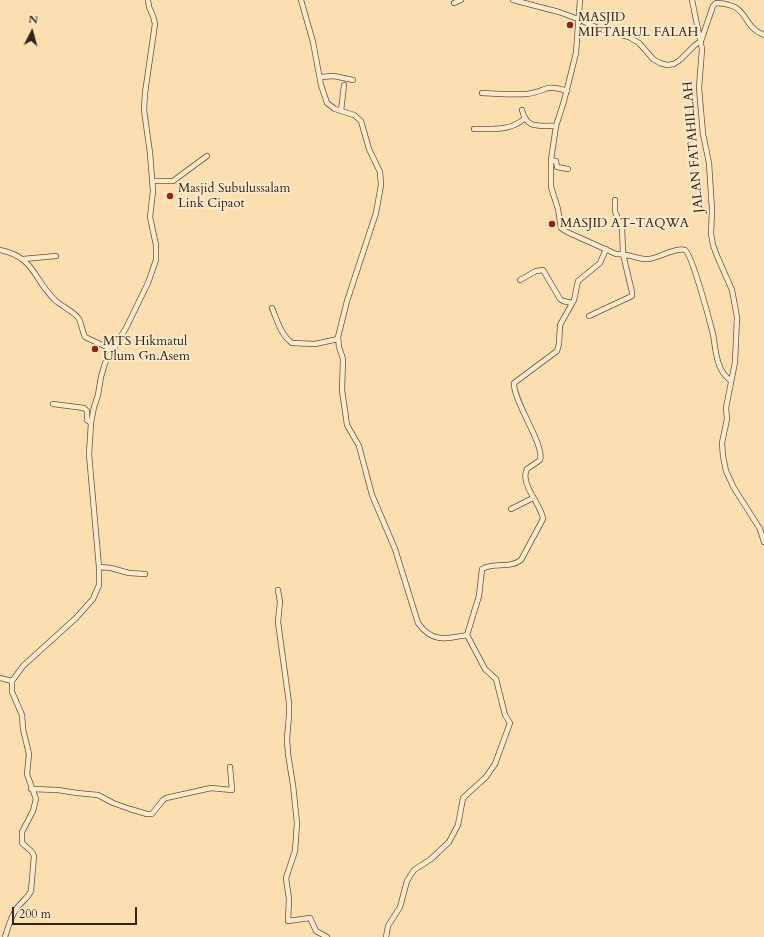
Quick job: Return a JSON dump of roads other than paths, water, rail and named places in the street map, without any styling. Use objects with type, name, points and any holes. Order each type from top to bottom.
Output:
[{"type":"street","points":[[5,937],[12,916],[17,907],[29,895],[32,885],[34,856],[22,842],[21,837],[35,804],[35,794],[31,789],[27,774],[29,754],[23,729],[22,715],[12,692],[12,681],[23,666],[83,611],[93,599],[99,584],[99,567],[89,454],[91,422],[98,395],[100,377],[105,363],[126,328],[146,289],[156,260],[156,245],[150,217],[153,196],[150,153],[144,110],[154,24],[154,16],[148,0]]},
{"type":"street","points":[[301,0],[311,32],[326,103],[330,107],[354,115],[361,121],[369,149],[378,168],[381,182],[376,213],[347,302],[338,340],[343,359],[342,390],[347,425],[359,446],[372,495],[395,549],[418,623],[430,636],[437,638],[467,635]]},
{"type":"street","points":[[454,3],[461,0]]},
{"type":"street","points":[[513,0],[559,12],[578,19],[591,26],[634,39],[657,61],[671,65],[677,63],[701,41],[713,6],[716,3],[731,5],[737,8],[755,30],[764,35]]},
{"type":"street","points":[[580,0],[576,53],[567,91],[556,126],[551,160],[552,187],[561,228],[616,254],[644,259],[674,251],[684,250],[690,257],[695,272],[713,334],[720,367],[723,373],[731,381]]},
{"type":"street","name":"JALAN FATAHILLAH","points":[[692,0],[702,49],[699,74],[699,94],[703,134],[709,163],[711,234],[717,256],[732,290],[737,317],[736,351],[726,408],[726,419],[722,443],[724,464],[734,488],[760,529],[764,542]]},
{"type":"street","points":[[320,77],[334,76],[353,80]]},
{"type":"street","points":[[340,111],[344,85]]},
{"type":"street","points":[[482,93],[507,95],[528,94],[541,91],[546,88],[557,88],[567,91]]},
{"type":"street","points":[[522,110],[524,119],[533,126],[556,126]]},
{"type":"street","points":[[474,129],[506,128],[515,126],[524,119]]},
{"type":"street","points":[[152,181],[174,181],[207,156]]},
{"type":"street","points":[[551,160],[556,161],[557,167],[568,169]]},
{"type":"street","points":[[589,316],[631,298],[632,296],[622,254],[622,226],[615,212],[615,200]]},
{"type":"street","points":[[386,937],[388,926],[400,907],[407,881],[414,870],[431,859],[449,842],[458,825],[463,798],[486,777],[495,764],[510,723],[505,715],[496,679],[485,669],[467,635],[478,600],[482,569],[514,564],[520,560],[543,521],[543,514],[533,498],[525,476],[525,471],[540,460],[540,456],[533,434],[517,396],[514,383],[557,351],[560,325],[575,296],[578,281],[600,263],[606,249]]},
{"type":"street","points":[[0,250],[10,252],[23,259],[60,306],[74,314],[78,319],[85,337],[113,350]]},
{"type":"street","points":[[23,259],[56,256]]},
{"type":"street","points":[[520,280],[536,271],[543,270],[560,299],[572,303]]},
{"type":"street","points":[[272,308],[280,329],[292,343],[315,344],[338,340]]},
{"type":"street","points":[[52,404],[84,408],[87,411],[87,420],[91,422]]},
{"type":"street","points":[[511,509],[533,498]]},
{"type":"street","points":[[99,567],[111,568],[128,574],[145,574]]},
{"type":"street","points":[[278,590],[280,602],[278,622],[289,703],[287,739],[288,754],[297,823],[295,851],[286,878],[289,899],[288,921],[310,918],[316,931],[327,937]]},
{"type":"street","points":[[0,678],[12,681]]},
{"type":"street","points":[[31,789],[58,790],[98,795],[114,804],[130,810],[152,814],[163,800],[170,797],[211,788],[232,790],[230,767]]},
{"type":"place","name":"MASJID MIFTAHUL FALAH","points":[[570,25]]},
{"type":"place","name":"Masjid Subulussalam Link Cipaot","points":[[170,196]]},
{"type":"place","name":"MASJID AT-TAQWA","points":[[552,224]]},
{"type":"place","name":"MTS Hikmatul Ulum Gn.Asem","points":[[95,349]]}]
